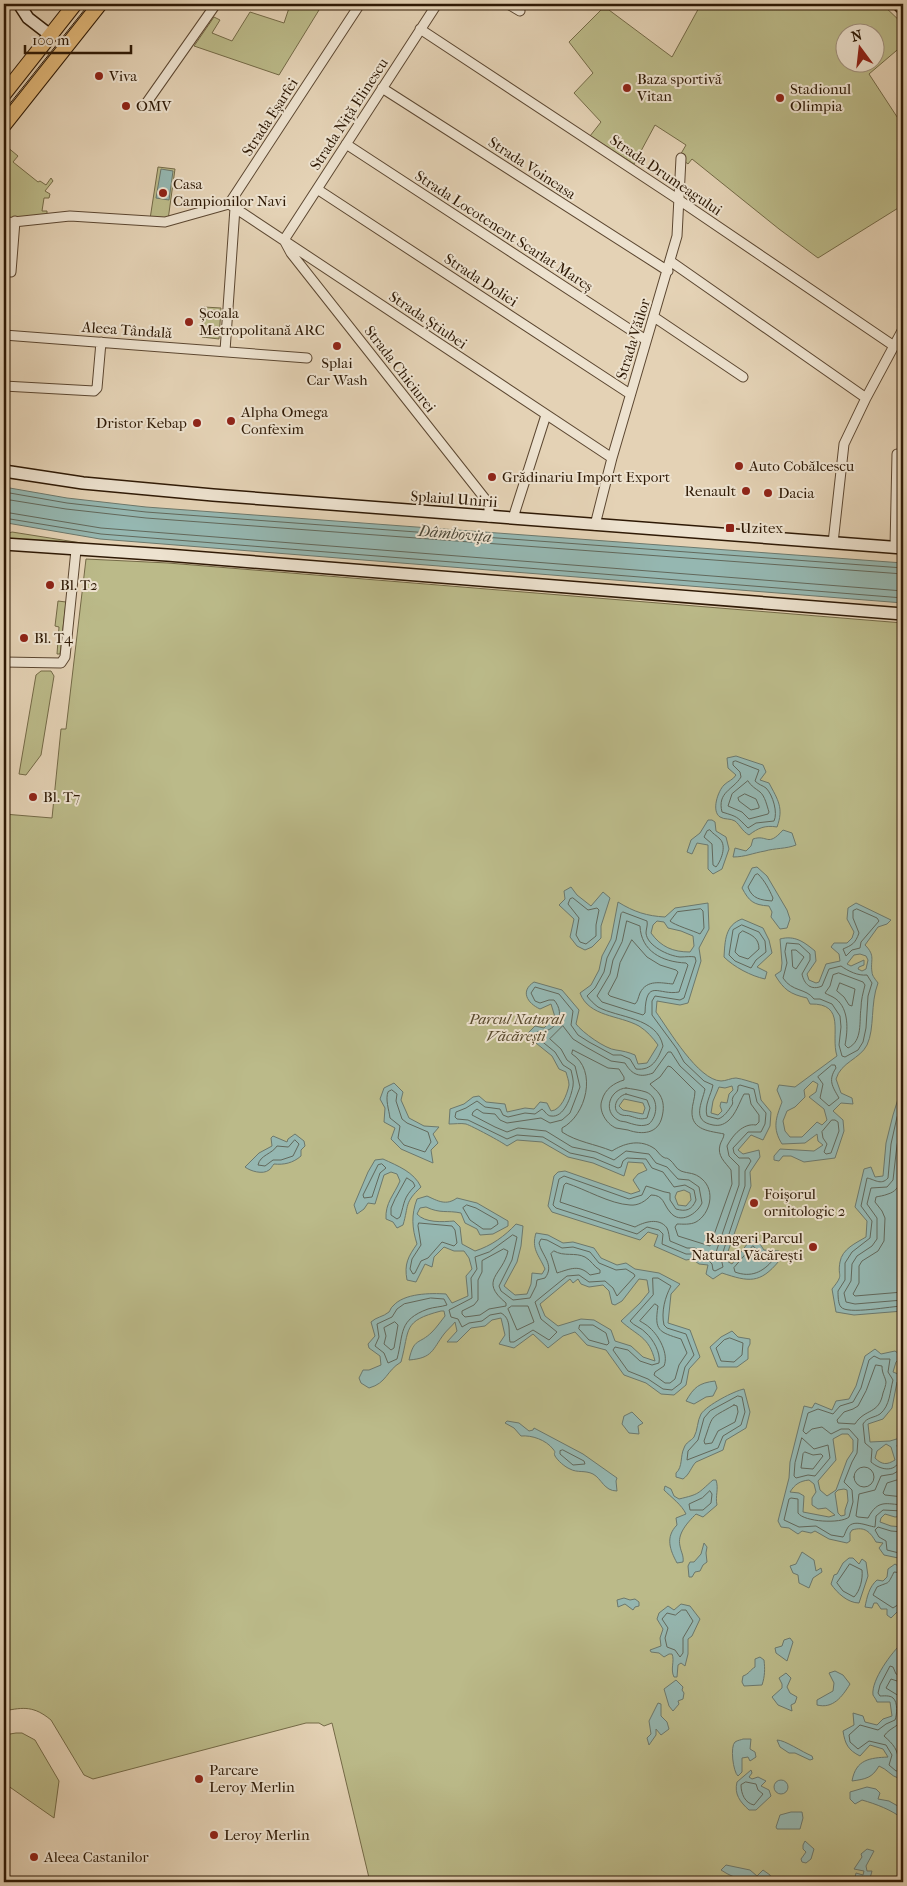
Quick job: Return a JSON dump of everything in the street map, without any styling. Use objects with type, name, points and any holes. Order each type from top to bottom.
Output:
[{"type":"main road","points":[[19,4],[25,14],[50,35]]},
{"type":"main road","points":[[4,94],[75,4]]},
{"type":"main road","points":[[4,125],[100,4]]},
{"type":"main road","points":[[898,4],[903,9]]},
{"type":"main road","name":"Splaiul Unirii","points":[[4,471],[60,480],[137,488],[899,548]]},
{"type":"main road","points":[[4,544],[903,614]]},
{"type":"street","points":[[145,104],[216,4]]},
{"type":"street","name":"Strada Eșarfei","points":[[232,206],[360,4]]},
{"type":"street","name":"Strada Niță Elinescu","points":[[284,240],[437,4]]},
{"type":"street","points":[[508,4],[520,11]]},
{"type":"street","name":"Strada Drumeagului","points":[[420,29],[679,200],[894,346]]},
{"type":"street","name":"Strada Voineasa","points":[[382,88],[669,266],[866,398]]},
{"type":"street","name":"Strada Locotenent Scarlat Mareș","points":[[346,144],[646,340]]},
{"type":"street","name":"Strada Văilor","points":[[595,525],[630,394],[669,266],[678,227],[681,158]]},
{"type":"street","name":"Strada Doliei","points":[[317,189],[630,394]]},
{"type":"street","points":[[4,223],[70,216],[172,222],[232,206],[225,351]]},
{"type":"street","name":"Strada Știubei","points":[[232,206],[612,458]]},
{"type":"street","points":[[12,272],[15,221]]},
{"type":"street","name":"Strada Chiciurei","points":[[284,240],[291,253],[486,500],[489,508],[489,517]]},
{"type":"street","points":[[654,317],[743,377]]},
{"type":"street","points":[[833,543],[843,450],[847,437],[903,329]]},
{"type":"street","name":"Aleea Tândală","points":[[4,335],[307,358]]},
{"type":"street","points":[[4,386],[94,391],[97,388],[101,342]]},
{"type":"street","points":[[513,518],[546,415]]},
{"type":"street","points":[[897,454],[899,548]]},
{"type":"street","points":[[4,662],[61,663],[65,657],[76,550]]},
{"type":"green space","points":[[287,4],[301,4],[319,10],[279,75],[194,46],[214,17],[220,20],[212,33],[232,41],[250,12],[284,23],[290,5]]},
{"type":"green space","points":[[701,4],[882,4],[903,24],[903,45],[884,61],[884,22],[834,22],[834,72],[871,72],[869,74],[903,126],[903,205],[818,258],[692,159],[688,164],[679,157],[686,145],[655,125],[634,164],[590,136],[601,122],[574,93],[593,73],[569,42],[601,10],[609,10],[672,57]]},
{"type":"green space","points":[[6,146],[18,156],[13,162],[38,182],[40,181],[46,185],[51,178],[53,181],[45,191],[50,194],[49,198],[44,198],[42,211],[47,211],[47,215],[4,220],[4,148]]},
{"type":"green space","name":"Casa Campionilor Navi","points":[[158,167],[175,169],[168,220],[150,219]]},
{"type":"green space","points":[[204,307],[221,308],[219,339],[202,337]]},
{"type":"green space","points":[[12,532],[94,545],[4,544],[4,535]]},
{"type":"green space","name":"Parcul Natural Văcărești","points":[[86,559],[168,563],[903,623],[903,1882],[370,1882],[332,1723],[324,1726],[319,1723],[306,1723],[93,1779],[84,1775],[51,1720],[45,1715],[29,1709],[4,1711],[4,814],[52,818],[61,729],[66,729]]},
{"type":"green space","points":[[58,601],[66,602],[60,654],[57,654],[59,627],[55,626]]},
{"type":"green space","points":[[41,671],[51,671],[54,676],[41,755],[26,775],[19,774],[36,675]]},
{"type":"green space","points":[[22,1733],[35,1740],[59,1781],[54,1818],[4,1783],[4,1735]]},
{"type":"water","points":[[161,169],[173,171],[169,200],[156,198]]},
{"type":"water","name":"Dâmbovița","points":[[4,487],[67,498],[146,507],[903,563],[903,603],[100,539],[4,524]]},
{"type":"water","points":[[736,756],[763,765],[766,772],[760,780],[769,783],[779,804],[780,814],[777,827],[769,826],[762,828],[749,835],[735,821],[722,818],[717,814],[716,801],[720,792],[724,785],[736,775],[728,768],[727,758]]},
{"type":"water","points":[[708,820],[715,822],[716,831],[726,837],[729,849],[722,869],[713,874],[708,869],[708,845],[697,843],[692,854],[687,852],[691,840],[700,833]]},
{"type":"water","points":[[783,830],[792,833],[796,845],[733,857],[735,848],[746,851],[751,846],[753,839],[774,838]]},
{"type":"water","points":[[757,867],[767,876],[787,910],[790,919],[787,928],[780,929],[771,917],[772,912],[769,906],[759,905],[752,901],[742,888],[752,868]]},
{"type":"water","points":[[571,887],[577,895],[591,906],[603,892],[610,898],[601,926],[601,938],[592,947],[585,950],[577,946],[570,937],[574,919],[559,905],[565,899],[564,891]]},
{"type":"water","points":[[618,902],[641,913],[665,917],[675,908],[708,903],[709,929],[699,948],[701,961],[688,1003],[680,1005],[657,1001],[656,1012],[685,1053],[703,1072],[721,1081],[736,1078],[758,1084],[761,1100],[771,1112],[770,1126],[763,1140],[751,1135],[738,1150],[743,1154],[759,1150],[760,1157],[750,1172],[751,1186],[725,1260],[732,1264],[754,1235],[764,1250],[779,1251],[779,1261],[766,1274],[760,1277],[747,1279],[722,1273],[713,1279],[706,1274],[708,1265],[699,1264],[692,1259],[686,1260],[654,1246],[658,1235],[648,1232],[640,1240],[552,1212],[548,1206],[554,1176],[558,1172],[565,1171],[631,1194],[640,1191],[633,1180],[638,1174],[647,1170],[643,1163],[628,1162],[624,1176],[593,1163],[568,1157],[542,1142],[517,1140],[507,1146],[466,1124],[449,1124],[450,1109],[464,1104],[473,1097],[479,1096],[486,1102],[505,1104],[507,1112],[525,1108],[534,1109],[540,1102],[547,1103],[551,1111],[558,1108],[563,1101],[569,1085],[566,1072],[559,1069],[552,1056],[526,1035],[535,1026],[544,1028],[555,1017],[551,1004],[540,1009],[532,1004],[527,997],[527,989],[534,982],[562,990],[579,1010],[576,1024],[594,1040],[611,1049],[635,1055],[638,1064],[647,1063],[658,1045],[650,1035],[631,1022],[590,1007],[580,993],[591,985],[611,939]],"holes":[[[657,921],[664,922],[668,928],[693,936],[694,946],[690,952],[668,948],[651,933],[653,925]],[[732,1086],[733,1090],[729,1094],[727,1103],[721,1102],[722,1111],[718,1115],[711,1113],[713,1101],[719,1087]],[[624,1099],[643,1103],[645,1108],[643,1114],[623,1110],[619,1106]],[[684,1190],[690,1193],[691,1200],[686,1206],[678,1205],[675,1197],[677,1192]]]},
{"type":"water","points":[[856,903],[891,920],[887,924],[878,927],[865,945],[872,955],[872,973],[878,983],[867,1045],[860,1054],[842,1068],[836,1079],[841,1093],[852,1098],[853,1104],[841,1103],[833,1111],[843,1120],[844,1131],[835,1158],[804,1162],[791,1156],[783,1156],[779,1161],[774,1160],[774,1156],[780,1149],[814,1151],[823,1145],[818,1141],[817,1134],[805,1143],[782,1144],[776,1128],[782,1102],[777,1090],[779,1085],[795,1087],[837,1056],[833,1014],[829,1009],[821,1005],[810,1004],[807,998],[788,991],[775,975],[781,971],[780,939],[795,939],[803,942],[815,951],[816,961],[807,974],[809,980],[816,983],[819,982],[826,964],[840,961],[839,954],[831,947],[834,943],[847,943],[852,938],[854,932],[847,919],[848,908]],"holes":[[[854,955],[866,956],[868,960],[866,969],[862,971],[858,969],[864,965],[864,960],[851,966],[847,964]],[[813,1081],[818,1084],[816,1092],[809,1097],[824,1109],[827,1120],[822,1125],[817,1122],[802,1137],[790,1137],[785,1131],[783,1121],[787,1111],[795,1107],[805,1097],[804,1090]]]},
{"type":"water","points":[[742,919],[763,928],[769,940],[772,953],[757,967],[767,972],[765,979],[743,971],[724,957],[729,929]]},
{"type":"water","points":[[394,1083],[403,1092],[401,1100],[409,1118],[424,1126],[439,1127],[433,1134],[438,1143],[431,1150],[433,1163],[401,1149],[391,1139],[395,1128],[384,1122],[385,1108],[380,1099],[384,1088]]},
{"type":"water","points":[[903,1083],[903,1311],[854,1315],[836,1312],[832,1289],[839,1278],[841,1257],[850,1247],[866,1237],[867,1221],[855,1207],[864,1169],[871,1167],[875,1177],[883,1176],[886,1143]]},
{"type":"water","points":[[295,1134],[304,1141],[305,1146],[301,1150],[301,1156],[295,1160],[288,1163],[274,1164],[270,1170],[263,1172],[253,1171],[245,1167],[259,1153],[272,1146],[271,1138],[273,1136],[287,1142]]},
{"type":"water","points":[[383,1159],[410,1173],[421,1187],[409,1201],[403,1225],[397,1228],[393,1222],[386,1219],[386,1213],[388,1204],[400,1181],[397,1174],[391,1172],[384,1175],[375,1204],[368,1203],[357,1214],[354,1205],[375,1160]]},
{"type":"water","points":[[427,1196],[438,1201],[449,1202],[457,1198],[477,1203],[508,1221],[508,1226],[493,1234],[480,1235],[477,1229],[465,1223],[461,1213],[440,1211],[426,1207],[420,1208],[417,1214],[424,1219],[439,1222],[454,1221],[460,1227],[462,1244],[475,1251],[497,1240],[516,1224],[523,1226],[517,1262],[504,1286],[515,1295],[527,1294],[531,1284],[532,1273],[542,1274],[545,1269],[535,1248],[536,1233],[548,1235],[563,1243],[573,1242],[594,1248],[601,1258],[617,1265],[626,1263],[635,1269],[659,1273],[680,1284],[671,1294],[668,1323],[690,1330],[700,1357],[689,1369],[686,1385],[674,1395],[661,1394],[646,1383],[624,1375],[606,1350],[587,1345],[575,1332],[563,1336],[548,1348],[533,1334],[514,1348],[499,1344],[505,1335],[501,1318],[492,1320],[485,1326],[471,1328],[457,1342],[447,1342],[457,1331],[455,1322],[431,1352],[423,1357],[409,1360],[415,1344],[436,1328],[445,1316],[444,1311],[428,1315],[414,1323],[407,1334],[401,1362],[383,1380],[369,1388],[361,1383],[359,1378],[363,1370],[369,1370],[381,1365],[380,1356],[369,1348],[368,1344],[375,1336],[371,1322],[373,1320],[389,1312],[392,1307],[404,1298],[411,1296],[446,1294],[452,1303],[468,1296],[466,1276],[472,1269],[469,1258],[464,1251],[454,1251],[444,1247],[434,1257],[432,1267],[425,1264],[416,1282],[407,1280],[407,1261],[417,1244],[413,1222],[417,1199]],"holes":[[[570,1279],[573,1283],[578,1279],[581,1284],[589,1287],[603,1285],[609,1291],[612,1304],[615,1305],[622,1301],[639,1279],[647,1280],[649,1292],[621,1321],[646,1341],[655,1361],[643,1357],[631,1346],[615,1341],[611,1330],[594,1320],[581,1319],[558,1326],[545,1316],[540,1304]]]},
{"type":"water","points":[[732,1331],[738,1337],[750,1339],[748,1359],[737,1367],[718,1367],[710,1347],[721,1337]]},
{"type":"water","points":[[875,1349],[881,1354],[895,1351],[902,1356],[896,1362],[893,1372],[903,1376],[903,1383],[897,1382],[892,1408],[883,1419],[868,1424],[870,1442],[890,1441],[903,1437],[903,1516],[895,1517],[885,1514],[880,1522],[891,1526],[903,1527],[903,1559],[884,1555],[879,1548],[883,1543],[876,1542],[864,1529],[852,1530],[850,1541],[847,1543],[829,1539],[815,1531],[811,1533],[802,1531],[798,1534],[789,1528],[781,1527],[778,1521],[804,1406],[812,1408],[815,1403],[832,1410],[836,1401],[849,1399],[856,1386],[865,1356]],"holes":[[[842,1434],[848,1434],[853,1440],[853,1451],[847,1460],[836,1490],[827,1496],[820,1490],[818,1481],[836,1460],[833,1439]],[[886,1444],[891,1447],[895,1460],[889,1463],[882,1463],[875,1458],[877,1451]],[[809,1480],[814,1484],[816,1492],[812,1498],[812,1505],[818,1509],[826,1508],[835,1515],[829,1517],[803,1512],[804,1496],[799,1493],[790,1492],[800,1482]],[[838,1490],[847,1490],[848,1501],[845,1515],[841,1516],[838,1513],[835,1493]]]},
{"type":"water","points":[[715,1381],[717,1388],[713,1396],[706,1397],[694,1404],[686,1401],[698,1386]]},
{"type":"water","points":[[744,1389],[750,1412],[746,1428],[726,1440],[723,1450],[696,1462],[683,1479],[676,1477],[676,1473],[681,1465],[684,1448],[694,1437],[704,1410],[734,1392]]},
{"type":"water","points":[[632,1412],[643,1423],[638,1426],[639,1434],[629,1433],[622,1424],[624,1416]]},
{"type":"water","points":[[507,1421],[519,1423],[529,1431],[534,1428],[583,1454],[617,1478],[617,1491],[606,1487],[593,1474],[566,1467],[556,1458],[555,1452],[547,1443],[534,1437],[521,1436],[514,1428],[505,1423]]},
{"type":"water","points":[[713,1480],[716,1480],[717,1483],[717,1505],[703,1517],[696,1514],[686,1525],[681,1533],[679,1542],[683,1562],[677,1563],[672,1553],[670,1539],[677,1525],[676,1518],[686,1514],[679,1504],[664,1490],[665,1486],[671,1489],[674,1496],[679,1499],[698,1493]]},
{"type":"water","points":[[704,1543],[707,1547],[707,1562],[700,1571],[695,1572],[692,1577],[689,1577],[688,1566],[690,1562],[694,1562],[701,1554]]},
{"type":"water","points":[[802,1552],[814,1560],[816,1571],[821,1568],[822,1572],[813,1578],[809,1588],[799,1583],[798,1575],[793,1573],[790,1566],[796,1564]]},
{"type":"water","points":[[849,1558],[853,1558],[859,1564],[862,1559],[866,1562],[868,1576],[859,1603],[843,1597],[831,1584],[834,1575],[837,1574],[843,1563]]},
{"type":"water","points":[[895,1564],[903,1569],[903,1610],[901,1608],[891,1618],[887,1615],[887,1609],[881,1609],[877,1603],[874,1603],[872,1608],[865,1607],[872,1586],[877,1580],[883,1581],[887,1577],[888,1569]]},
{"type":"water","points":[[624,1598],[635,1599],[639,1602],[639,1606],[633,1610],[625,1604],[618,1607],[617,1600]]},
{"type":"water","points":[[681,1604],[690,1606],[700,1619],[692,1636],[688,1639],[688,1654],[685,1666],[681,1663],[678,1665],[677,1677],[674,1677],[672,1654],[664,1657],[650,1650],[661,1646],[660,1638],[663,1629],[657,1619],[659,1613],[668,1606],[674,1610]]},
{"type":"water","points":[[790,1638],[793,1642],[787,1661],[776,1653],[775,1648],[782,1646],[784,1640]]},
{"type":"water","points":[[902,1643],[903,1656],[899,1670],[903,1673],[903,1774],[898,1778],[879,1766],[868,1777],[852,1781],[860,1764],[870,1759],[888,1757],[883,1749],[870,1745],[860,1756],[856,1754],[848,1746],[843,1731],[854,1725],[853,1713],[863,1716],[865,1722],[877,1725],[883,1719],[892,1716],[890,1702],[877,1702],[873,1695],[873,1689],[883,1667]]},
{"type":"water","points":[[760,1657],[764,1660],[762,1685],[744,1686],[742,1682],[743,1676],[755,1667],[755,1659]]},
{"type":"water","points":[[835,1671],[843,1675],[850,1684],[844,1693],[832,1704],[817,1705],[817,1700],[833,1691],[834,1683],[829,1673]]},
{"type":"water","points":[[786,1673],[791,1678],[787,1687],[790,1693],[797,1697],[795,1703],[791,1705],[792,1711],[778,1705],[772,1697],[782,1688],[779,1678]]},
{"type":"water","points":[[676,1680],[683,1687],[684,1693],[683,1699],[678,1701],[679,1704],[673,1711],[669,1706],[664,1689]]},
{"type":"water","points":[[658,1703],[661,1704],[661,1716],[667,1722],[669,1729],[661,1735],[656,1729],[656,1735],[649,1745],[647,1738],[651,1734],[649,1721]]},
{"type":"water","points":[[743,1739],[751,1739],[750,1749],[755,1752],[756,1757],[750,1761],[748,1757],[742,1758],[742,1772],[738,1776],[732,1753],[733,1744]]},
{"type":"water","points":[[777,1740],[812,1756],[813,1759],[810,1760],[795,1753],[789,1753],[780,1747]]},
{"type":"water","points":[[751,1770],[752,1773],[749,1777],[752,1779],[758,1777],[766,1781],[761,1786],[769,1790],[771,1796],[756,1810],[749,1810],[740,1801],[736,1790],[737,1782]]},
{"type":"water","points":[[778,1780],[784,1780],[788,1787],[784,1794],[778,1794],[774,1790],[774,1784]]},
{"type":"water","points":[[867,1787],[876,1789],[880,1793],[878,1799],[889,1801],[903,1809],[903,1819],[878,1805],[862,1800],[855,1804],[850,1799],[850,1792]]},
{"type":"water","points":[[802,1812],[803,1818],[800,1829],[777,1829],[780,1815]]},
{"type":"water","points":[[805,1841],[814,1849],[811,1859],[806,1863],[802,1862],[801,1859],[806,1852],[803,1849]]},
{"type":"water","points":[[867,1849],[874,1851],[866,1866],[867,1871],[872,1871],[869,1882],[841,1882],[855,1877],[856,1873],[863,1875],[864,1871],[854,1869],[862,1857],[861,1854]]},
{"type":"water","points":[[726,1865],[750,1870],[757,1876],[763,1870],[770,1875],[773,1882],[752,1881],[733,1877],[721,1870]]},
{"type":"tram line","points":[[4,111],[89,4]]},
{"type":"place","name":"Viva","points":[[99,76]]},
{"type":"place","name":"Baza sportivă Vitan","points":[[627,88]]},
{"type":"place","name":"Stadionul Olimpia","points":[[780,98]]},
{"type":"place","name":"OMV","points":[[126,106]]},
{"type":"place","name":"Casa Campionilor Navi","points":[[163,193]]},
{"type":"place","name":"Școala Metropolitană ARC","points":[[189,322]]},
{"type":"place","name":"Splai Car Wash","points":[[337,346]]},
{"type":"place","name":"Alpha Omega Confexim","points":[[231,421]]},
{"type":"place","name":"Dristor Kebap","points":[[197,423]]},
{"type":"place","name":"Auto Cobălcescu","points":[[739,466]]},
{"type":"place","name":"Grădinariu Import Export","points":[[492,477]]},
{"type":"place","name":"Renault","points":[[746,491]]},
{"type":"place","name":"Dacia","points":[[768,493]]},
{"type":"place","name":"Uzitex","points":[[730,528]]},
{"type":"place","name":"Bl. T2","points":[[50,585]]},
{"type":"place","name":"Bl. T4","points":[[24,638]]},
{"type":"place","name":"Bl. T7","points":[[33,797]]},
{"type":"place","name":"Foișorul ornitologic 2","points":[[754,1203]]},
{"type":"place","name":"Rangeri Parcul Natural Văcărești","points":[[813,1247]]},
{"type":"place","name":"Parcare Leroy Merlin","points":[[199,1779]]},
{"type":"place","name":"Leroy Merlin","points":[[214,1835]]},
{"type":"place","name":"Aleea Castanilor","points":[[34,1857]]}]
